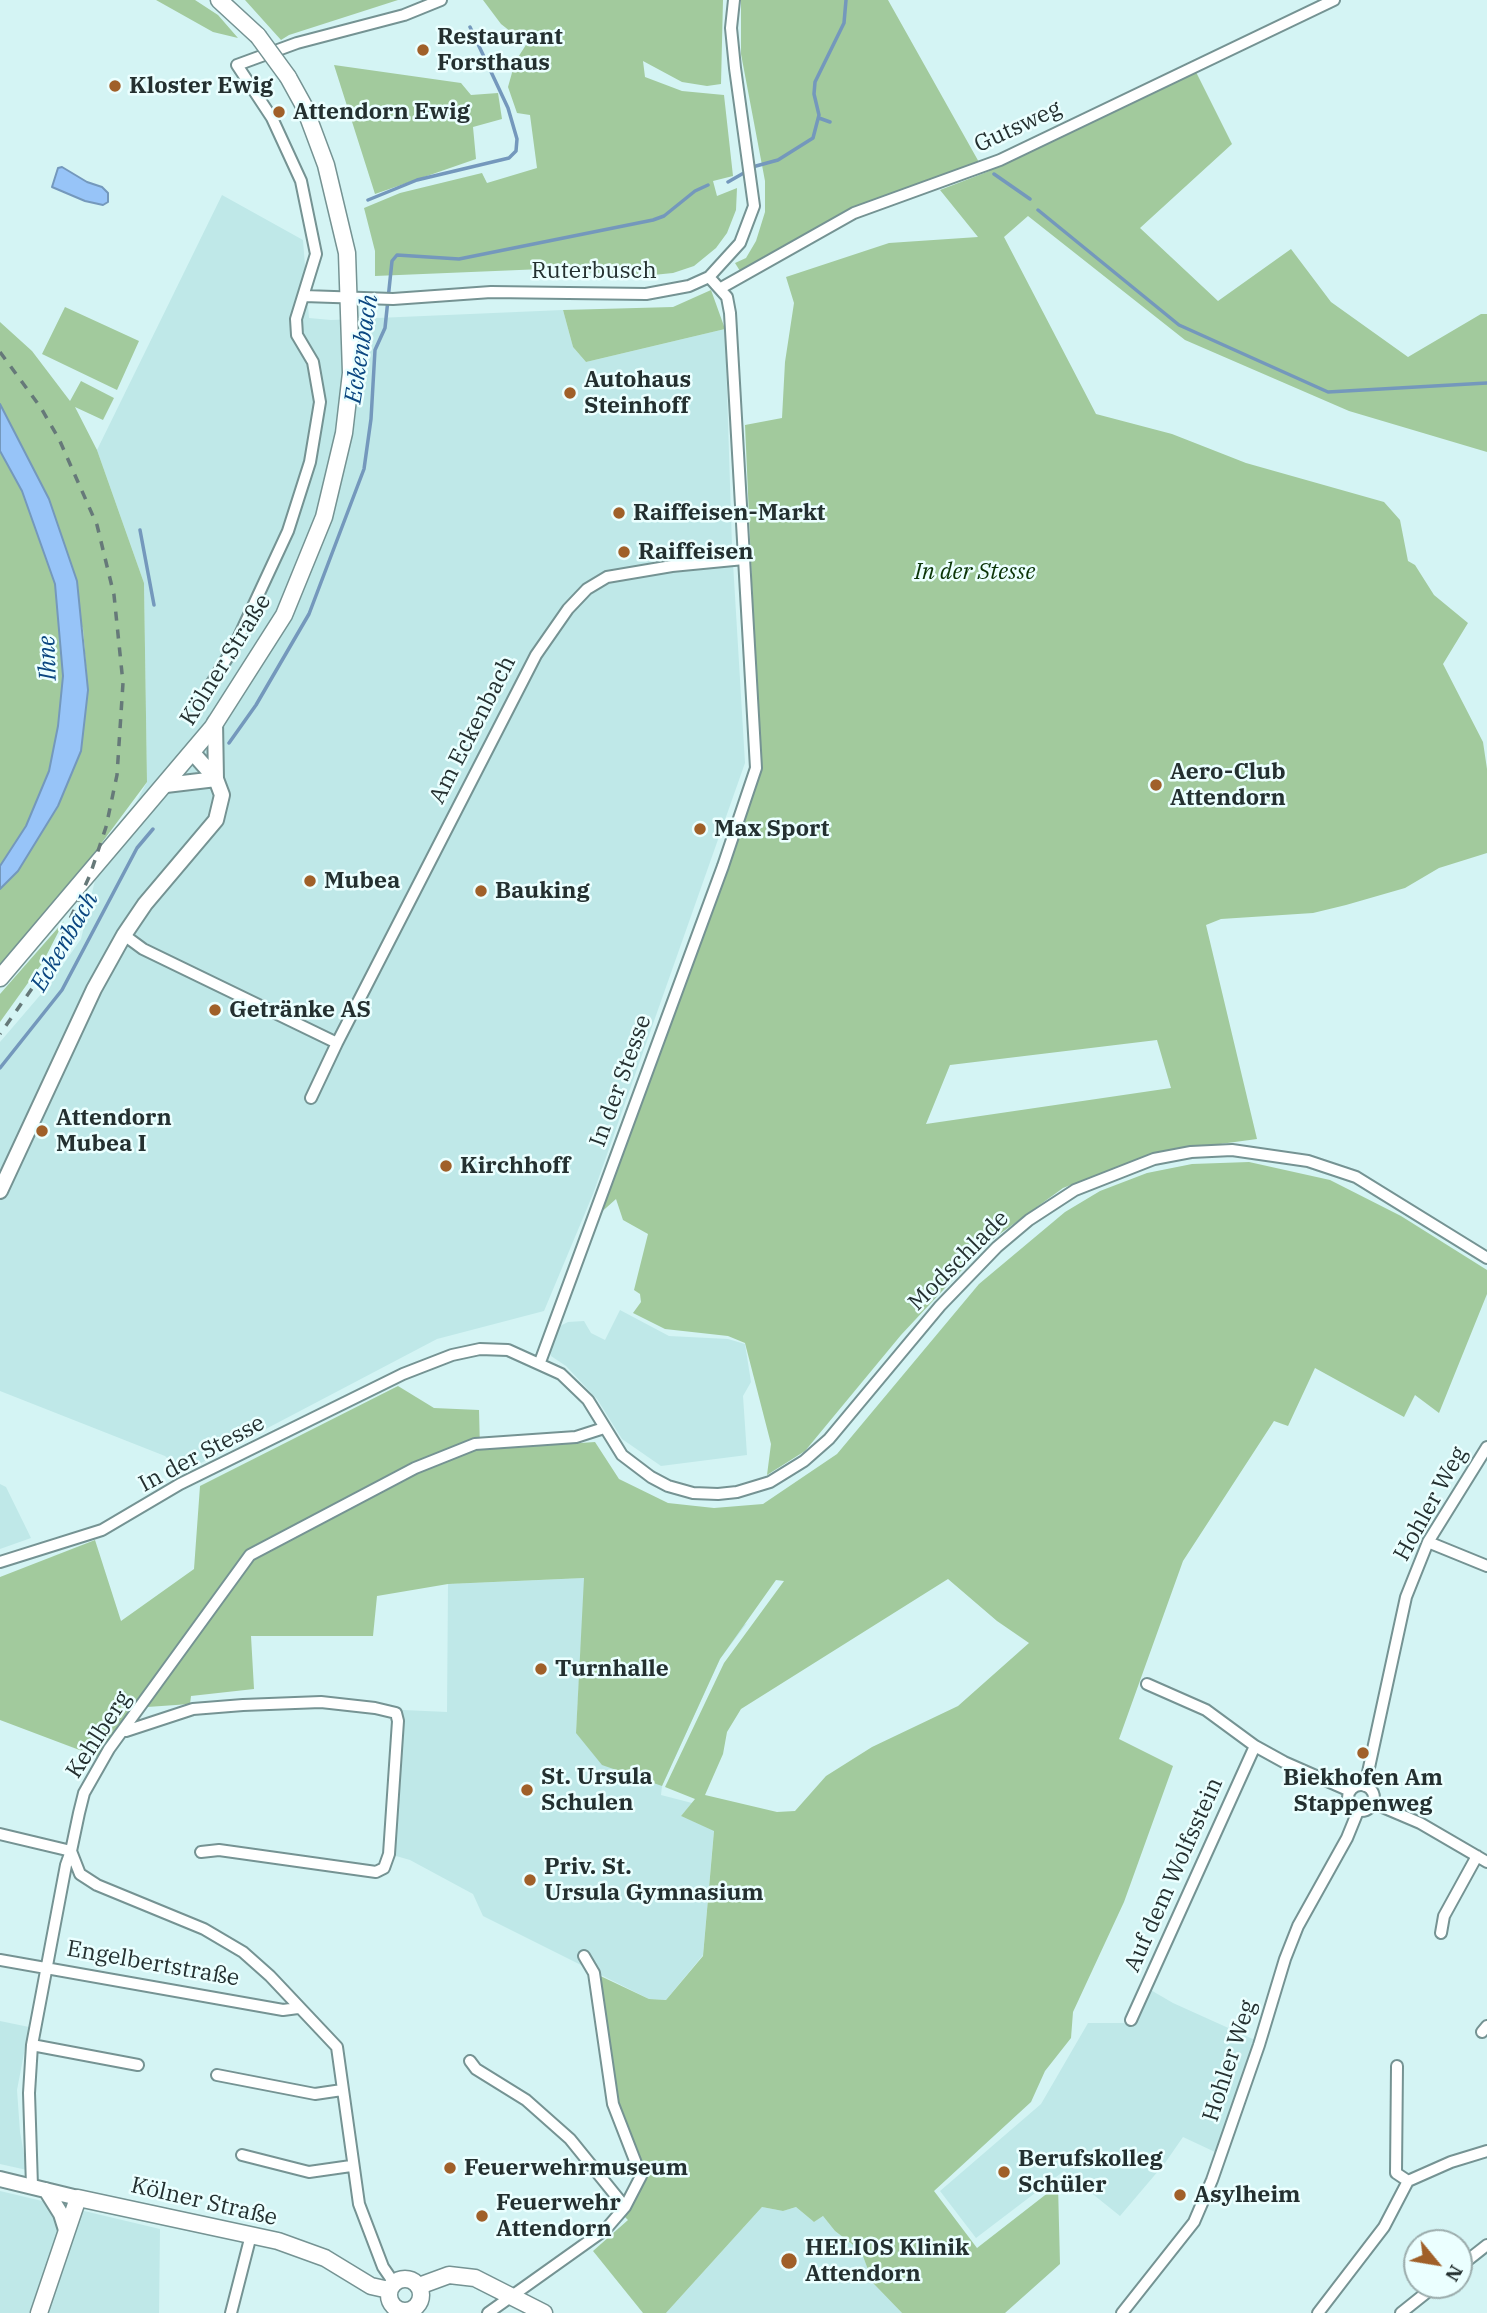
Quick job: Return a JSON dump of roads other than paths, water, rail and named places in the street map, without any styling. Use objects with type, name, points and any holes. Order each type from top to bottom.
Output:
[{"type":"main road","name":"Kölner Straße","points":[[193,753],[284,615],[324,517],[344,433],[351,373],[350,298],[346,253],[337,206],[313,128],[288,77],[258,36],[219,0]]},
{"type":"main road","points":[[0,978],[193,753]]},
{"type":"main road","name":"Kölner Straße","points":[[78,2198],[251,2235],[325,2258],[370,2286],[392,2286]]},
{"type":"main road","points":[[38,2313],[78,2198]]},
{"type":"main road","points":[[419,2286],[449,2275],[475,2278],[544,2313]]},
{"type":"main road","points":[[410,2279],[419,2286],[421,2300],[411,2312],[400,2311],[391,2305],[392,2286],[410,2279]]},
{"type":"street","name":"Kölner Straße","points":[[207,691],[241,633],[288,531],[310,462],[320,402],[313,362],[298,335],[296,320],[316,254],[301,181],[272,118],[237,65],[297,43],[404,15],[441,0]]},
{"type":"street","name":"Ruterbusch","points":[[350,298],[388,299],[491,292],[646,294],[689,286],[709,277],[740,243],[748,228],[754,205],[753,177],[731,28],[734,0]]},
{"type":"street","name":"Gutsweg","points":[[721,288],[854,213],[1000,160],[1334,0]]},
{"type":"street","points":[[709,277],[721,288]]},
{"type":"street","name":"In der Stesse","points":[[0,1562],[102,1530],[180,1484],[402,1374],[452,1355],[492,1348],[540,1362],[754,776],[734,349],[729,304],[721,288]]},
{"type":"street","points":[[304,296],[350,298]]},
{"type":"street","name":"Am Eckenbach","points":[[311,1098],[511,701],[536,654],[568,608],[587,589],[607,577],[673,566],[744,559]]},
{"type":"street","points":[[0,1191],[94,989],[124,935],[145,904],[216,820],[222,796],[216,779],[215,722]]},
{"type":"street","name":"Kölner Straße","points":[[193,753],[216,779]]},
{"type":"street","points":[[166,785],[216,779]]},
{"type":"street","points":[[124,935],[142,949],[337,1043]]},
{"type":"street","name":"Modschlade","points":[[540,1362],[575,1385],[588,1400],[613,1445],[651,1477],[680,1490],[718,1494],[737,1492],[770,1482],[804,1461],[829,1439],[940,1306],[997,1247],[1029,1220],[1081,1187],[1154,1159],[1191,1152],[1232,1150],[1308,1161],[1356,1177],[1487,1258]]},
{"type":"street","name":"Kehlberg","points":[[39,2188],[29,2093],[32,2045],[66,1865],[72,1851],[85,1793],[96,1769],[250,1555],[415,1468],[475,1444],[576,1437],[604,1428]]},
{"type":"street","name":"Hohler Weg","points":[[1365,1786],[1406,1597],[1429,1542],[1487,1447]]},
{"type":"street","points":[[1429,1542],[1487,1566]]},
{"type":"street","points":[[1147,1684],[1206,1710],[1255,1746],[1350,1791]]},
{"type":"street","points":[[124,1732],[147,1721],[193,1709],[243,1705],[321,1702],[396,1713],[398,1721],[389,1854],[384,1868],[376,1872],[219,1850],[201,1852]]},
{"type":"street","name":"Auf dem Wolfsstein","points":[[1131,2020],[1255,1746]]},
{"type":"street","points":[[1357,1786],[1365,1786],[1373,1794],[1373,1802],[1365,1811],[1358,1811],[1349,1802],[1350,1791],[1357,1786]]},
{"type":"street","points":[[1373,1802],[1420,1823],[1482,1859],[1444,1916],[1441,1933]]},
{"type":"street","name":"Hohler Weg","points":[[1122,2313],[1194,2222],[1212,2180],[1256,2056],[1285,1959],[1298,1926],[1347,1838],[1358,1811]]},
{"type":"street","points":[[0,1834],[72,1851],[76,1868],[87,1879],[204,1929],[243,1952],[270,1976],[337,2047],[351,2166],[364,2222],[392,2286]]},
{"type":"street","points":[[488,2313],[606,2229],[625,2207],[641,2176],[613,2104],[594,1973],[584,1956]]},
{"type":"street","name":"Engelbertstraße","points":[[0,1960],[283,2010],[298,2008]]},
{"type":"street","points":[[32,2045],[138,2066]]},
{"type":"street","points":[[470,2061],[476,2069],[526,2100],[570,2139],[625,2207]]},
{"type":"street","points":[[1397,2066],[1396,2173],[1408,2181]]},
{"type":"street","points":[[217,2075],[315,2094],[342,2090]]},
{"type":"street","points":[[1318,2313],[1384,2227],[1408,2181],[1451,2162],[1487,2151]]},
{"type":"street","points":[[242,2155],[309,2172],[351,2166]]},
{"type":"street","name":"Kölner Straße","points":[[0,2179],[78,2198]]},
{"type":"street","points":[[39,2188],[61,2214],[66,2230]]},
{"type":"street","points":[[231,2313],[251,2235]]},
{"type":"street","points":[[1473,2256],[1487,2245]]},
{"type":"street","points":[[1401,2313],[1418,2299]]},
{"type":"water","points":[[62,167],[87,182],[102,187],[108,193],[108,202],[103,205],[85,201],[52,187],[58,168]]},
{"type":"water","points":[[0,404],[49,499],[77,581],[88,690],[81,751],[58,806],[18,871],[0,889],[0,866],[26,826],[49,771],[58,726],[63,676],[55,584],[22,491],[0,451]]},
{"type":"waterway","name":"Eckenbach","points":[[728,182],[756,166],[778,160],[813,138],[819,115],[814,94],[815,82],[844,23],[846,0]]},
{"type":"waterway","points":[[368,200],[417,180],[509,158],[516,151],[517,139],[508,108],[470,27]]},
{"type":"waterway","points":[[819,118],[830,122]]},
{"type":"waterway","points":[[994,174],[1030,199]]},
{"type":"waterway","name":"Eckenbach","points":[[229,743],[256,705],[309,614],[364,469],[371,419],[375,350],[385,328],[392,261],[397,255],[459,259],[653,220],[664,216],[695,191],[708,185]]},
{"type":"waterway","points":[[1038,210],[1179,325],[1328,392],[1487,383]]},
{"type":"waterway","points":[[140,530],[154,605]]},
{"type":"waterway","name":"Eckenbach","points":[[0,1068],[62,990],[137,848],[153,829]]},
{"type":"railway","points":[[0,352],[41,408],[59,439],[97,525],[114,595],[123,683],[117,775],[106,827],[90,875],[50,963],[0,1034]]},
{"type":"place","name":"Restaurant Forsthaus","points":[[423,50]]},
{"type":"place","name":"Kloster Ewig","points":[[115,86]]},
{"type":"place","name":"Attendorn Ewig","points":[[279,112]]},
{"type":"place","name":"Autohaus Steinhoff","points":[[570,393]]},
{"type":"place","name":"Raiffeisen-Markt","points":[[619,513]]},
{"type":"place","name":"Raiffeisen","points":[[624,552]]},
{"type":"place","name":"Aero-Club Attendorn","points":[[1156,785]]},
{"type":"place","name":"Max Sport","points":[[700,829]]},
{"type":"place","name":"Mubea","points":[[310,881]]},
{"type":"place","name":"Bauking","points":[[481,891]]},
{"type":"place","name":"Getränke AS","points":[[215,1010]]},
{"type":"place","name":"Attendorn Mubea I","points":[[42,1131]]},
{"type":"place","name":"Kirchhoff","points":[[446,1166]]},
{"type":"place","name":"Turnhalle","points":[[541,1669]]},
{"type":"place","name":"Biekhofen Am Stappenweg","points":[[1363,1753]]},
{"type":"place","name":"St. Ursula Schulen","points":[[527,1790]]},
{"type":"place","name":"Priv. St. Ursula Gymnasium","points":[[530,1880]]},
{"type":"place","name":"Feuerwehrmuseum","points":[[450,2168]]},
{"type":"place","name":"Berufskolleg Schüler","points":[[1004,2172]]},
{"type":"place","name":"Asylheim","points":[[1180,2195]]},
{"type":"place","name":"Feuerwehr Attendorn","points":[[482,2216]]},
{"type":"place","name":"HELIOS Klinik Attendorn","points":[[789,2261]]},
{"type":"water label","name":"Ihne","points":[[48,658]]}]
